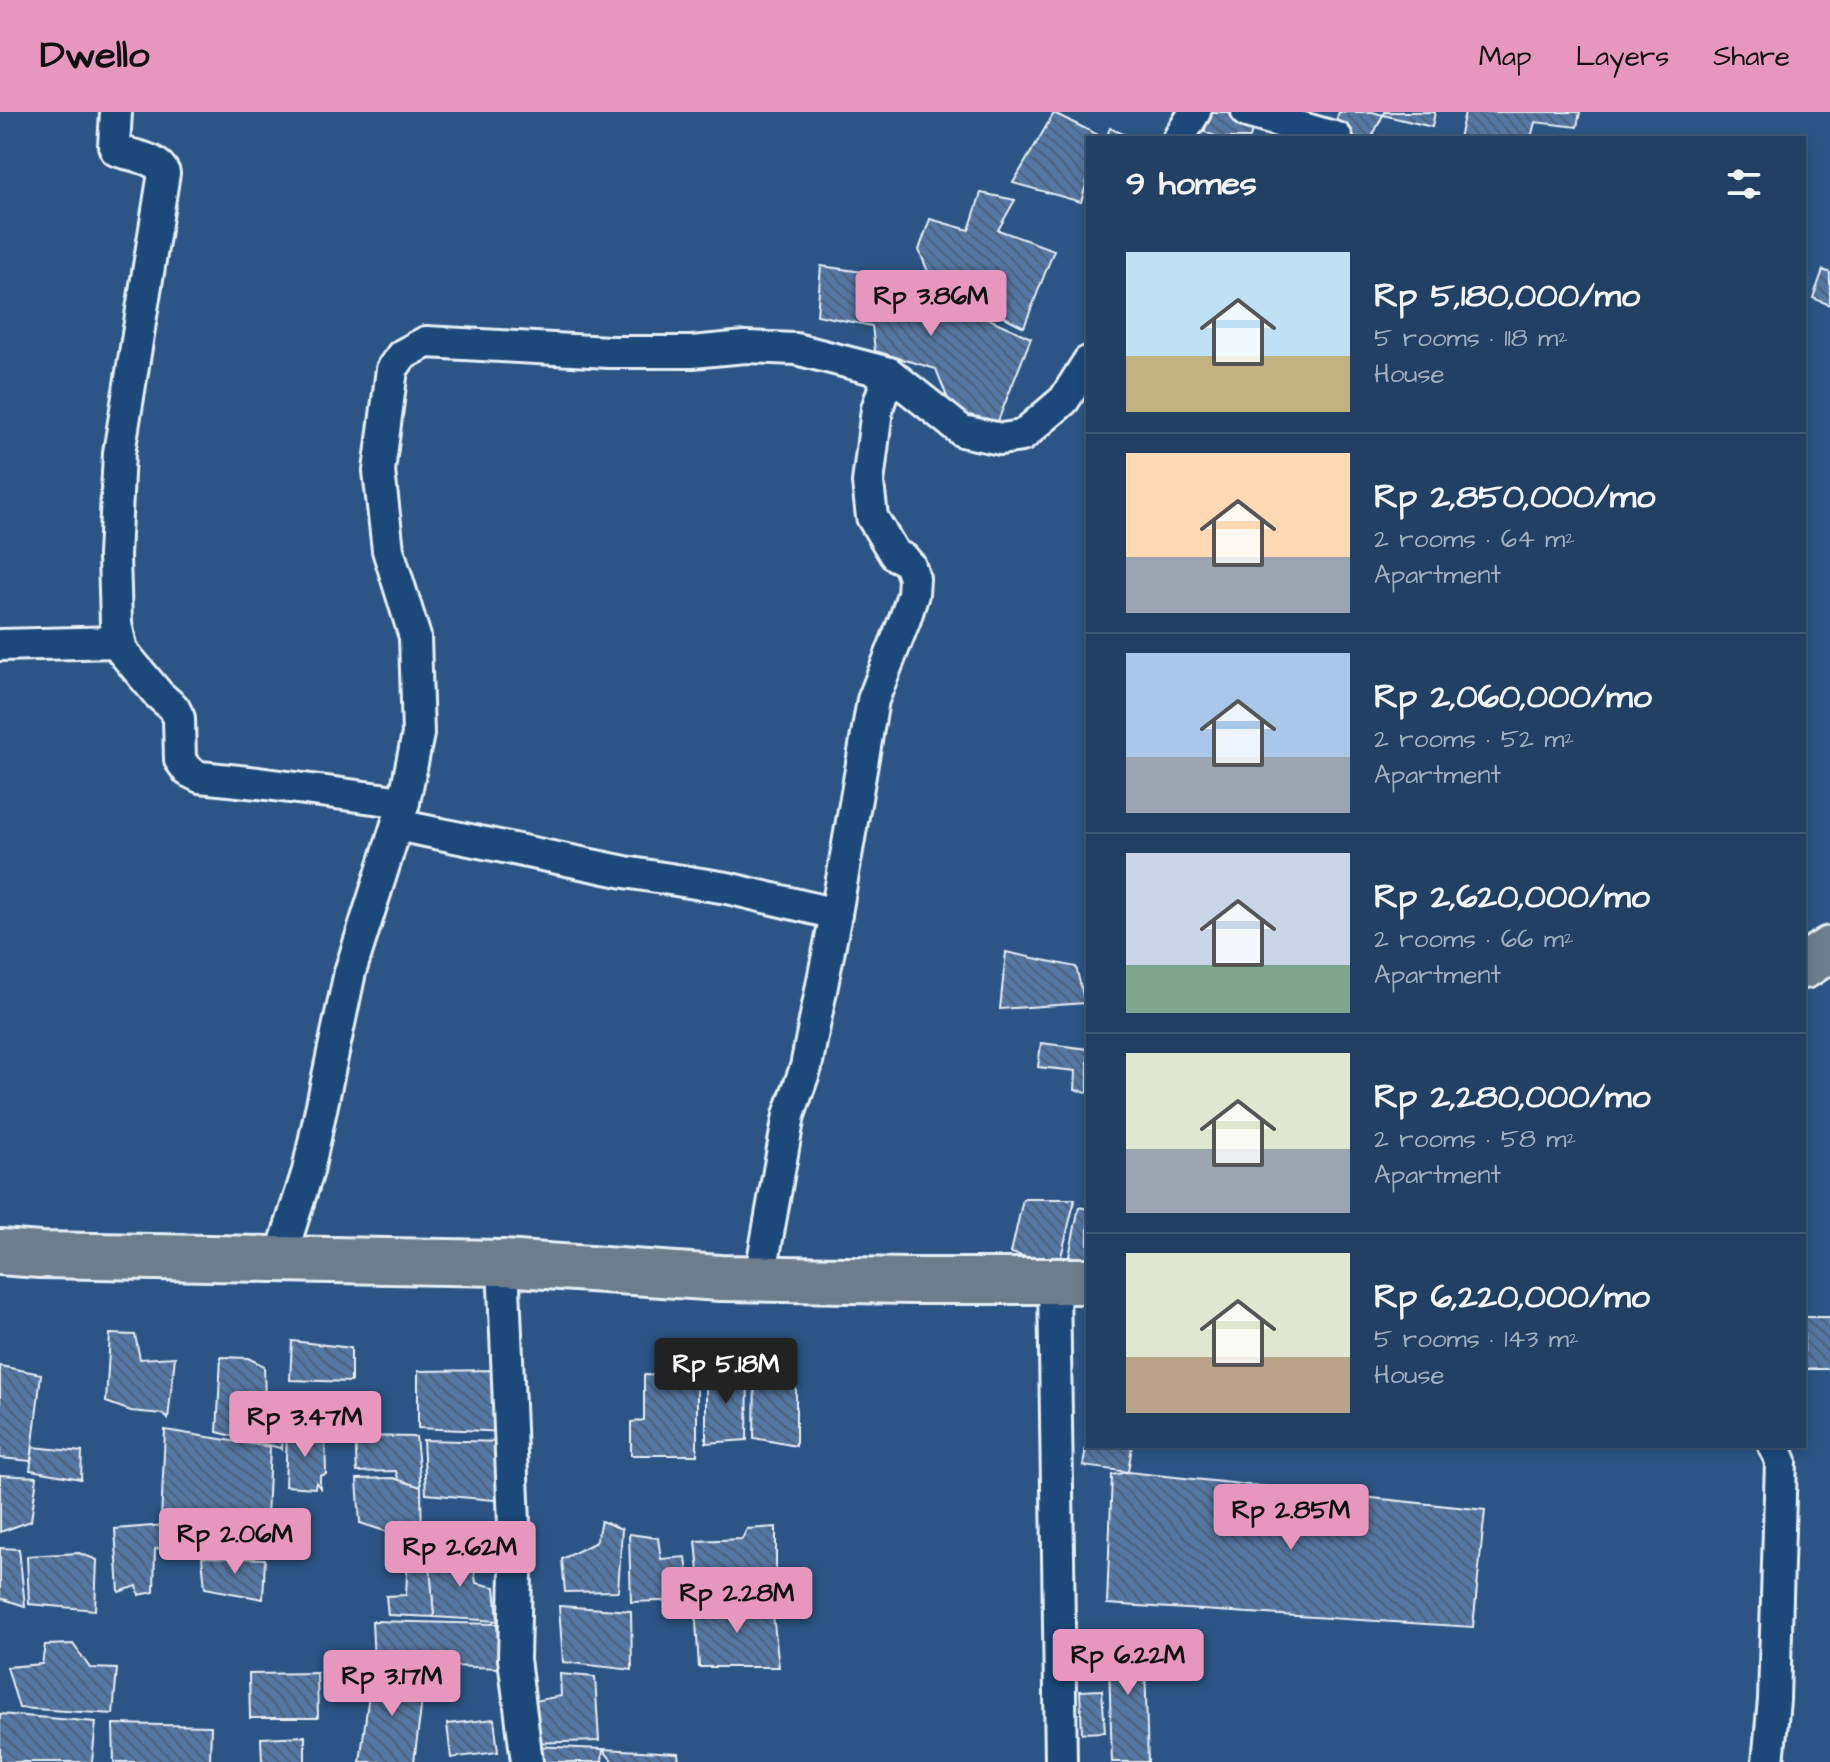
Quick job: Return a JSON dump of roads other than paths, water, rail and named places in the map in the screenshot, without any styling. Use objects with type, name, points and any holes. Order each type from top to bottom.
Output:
[{"type":"highway","points":[[1806,965],[1830,949]]},
{"type":"highway","points":[[0,1252],[503,1263],[720,1278],[1071,1281]]},
{"type":"street","points":[[116,112],[116,150],[161,166],[164,173],[119,453],[114,556],[116,624],[122,651],[174,708],[179,718],[180,760],[188,771],[200,777],[258,783],[400,814],[625,872],[727,888],[836,914]]},
{"type":"street","points":[[1180,136],[1195,112]]},
{"type":"street","points":[[1247,112],[1330,136]]},
{"type":"street","points":[[280,1259],[308,1171],[350,972],[400,814],[418,734],[415,637],[388,550],[379,471],[392,369],[402,355],[426,342],[609,352],[692,352],[745,347],[796,349],[889,373],[962,431],[1001,439],[1022,436],[1064,400],[1086,365]]},
{"type":"street","points":[[760,1278],[789,1115],[806,1067],[836,914],[873,700],[905,619],[914,586],[910,566],[895,555],[872,517],[868,483],[877,409],[889,373]]},
{"type":"street","points":[[0,645],[119,642]]},
{"type":"street","points":[[503,1263],[516,1571],[514,1659],[527,1762]]},
{"type":"street","points":[[1061,1762],[1071,1281]]},
{"type":"street","points":[[1768,1762],[1774,1700],[1781,1461],[1775,1448]]}]
